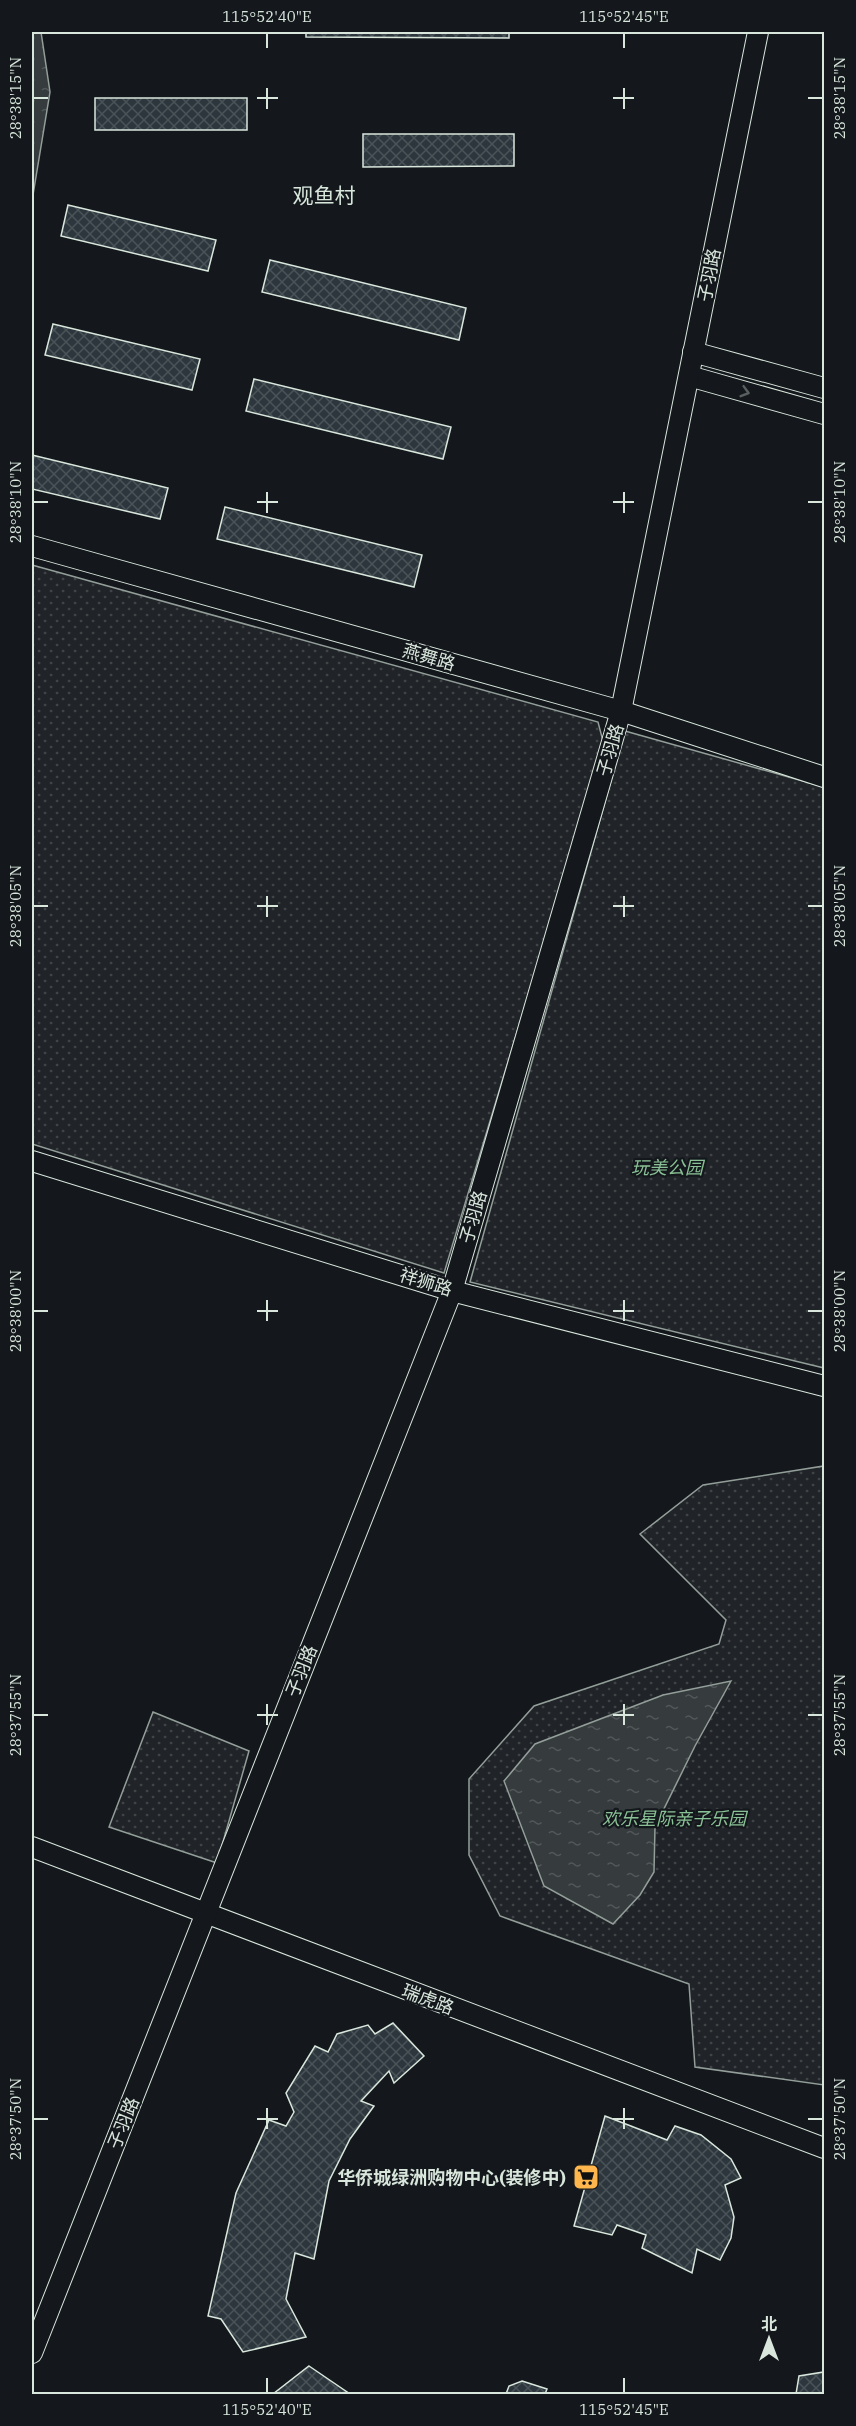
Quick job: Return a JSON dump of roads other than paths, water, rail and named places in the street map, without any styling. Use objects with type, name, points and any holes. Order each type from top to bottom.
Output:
[{"type":"street","name":"子羽路","points":[[32,2353],[452,1291],[621,711],[758,32]]},
{"type":"street","points":[[693,352],[825,388]]},
{"type":"street","points":[[689,376],[825,414]]},
{"type":"street","name":"燕舞路","points":[[32,546],[621,711],[825,777]]},
{"type":"street","name":"祥狮路","points":[[32,1161],[452,1291],[825,1386]]},
{"type":"street","name":"瑞虎路","points":[[32,1847],[205,1915],[825,2148]]},
{"type":"water","points":[[32,32],[41,32],[50,92],[32,201]]},
{"type":"water","points":[[731,1681],[695,1746],[655,1827],[654,1872],[640,1895],[613,1924],[544,1886],[504,1781],[535,1744],[663,1695]]},
{"type":"place","name":"华侨城绿洲购物中心(装修中)","points":[[586,2177]]},
{"type":"district","name":"观鱼村","points":[[324,195]]},
{"type":"park label","name":"玩美公园","points":[[667,1167]]},
{"type":"park label","name":"欢乐星际亲子乐园","points":[[674,1818]]}]
